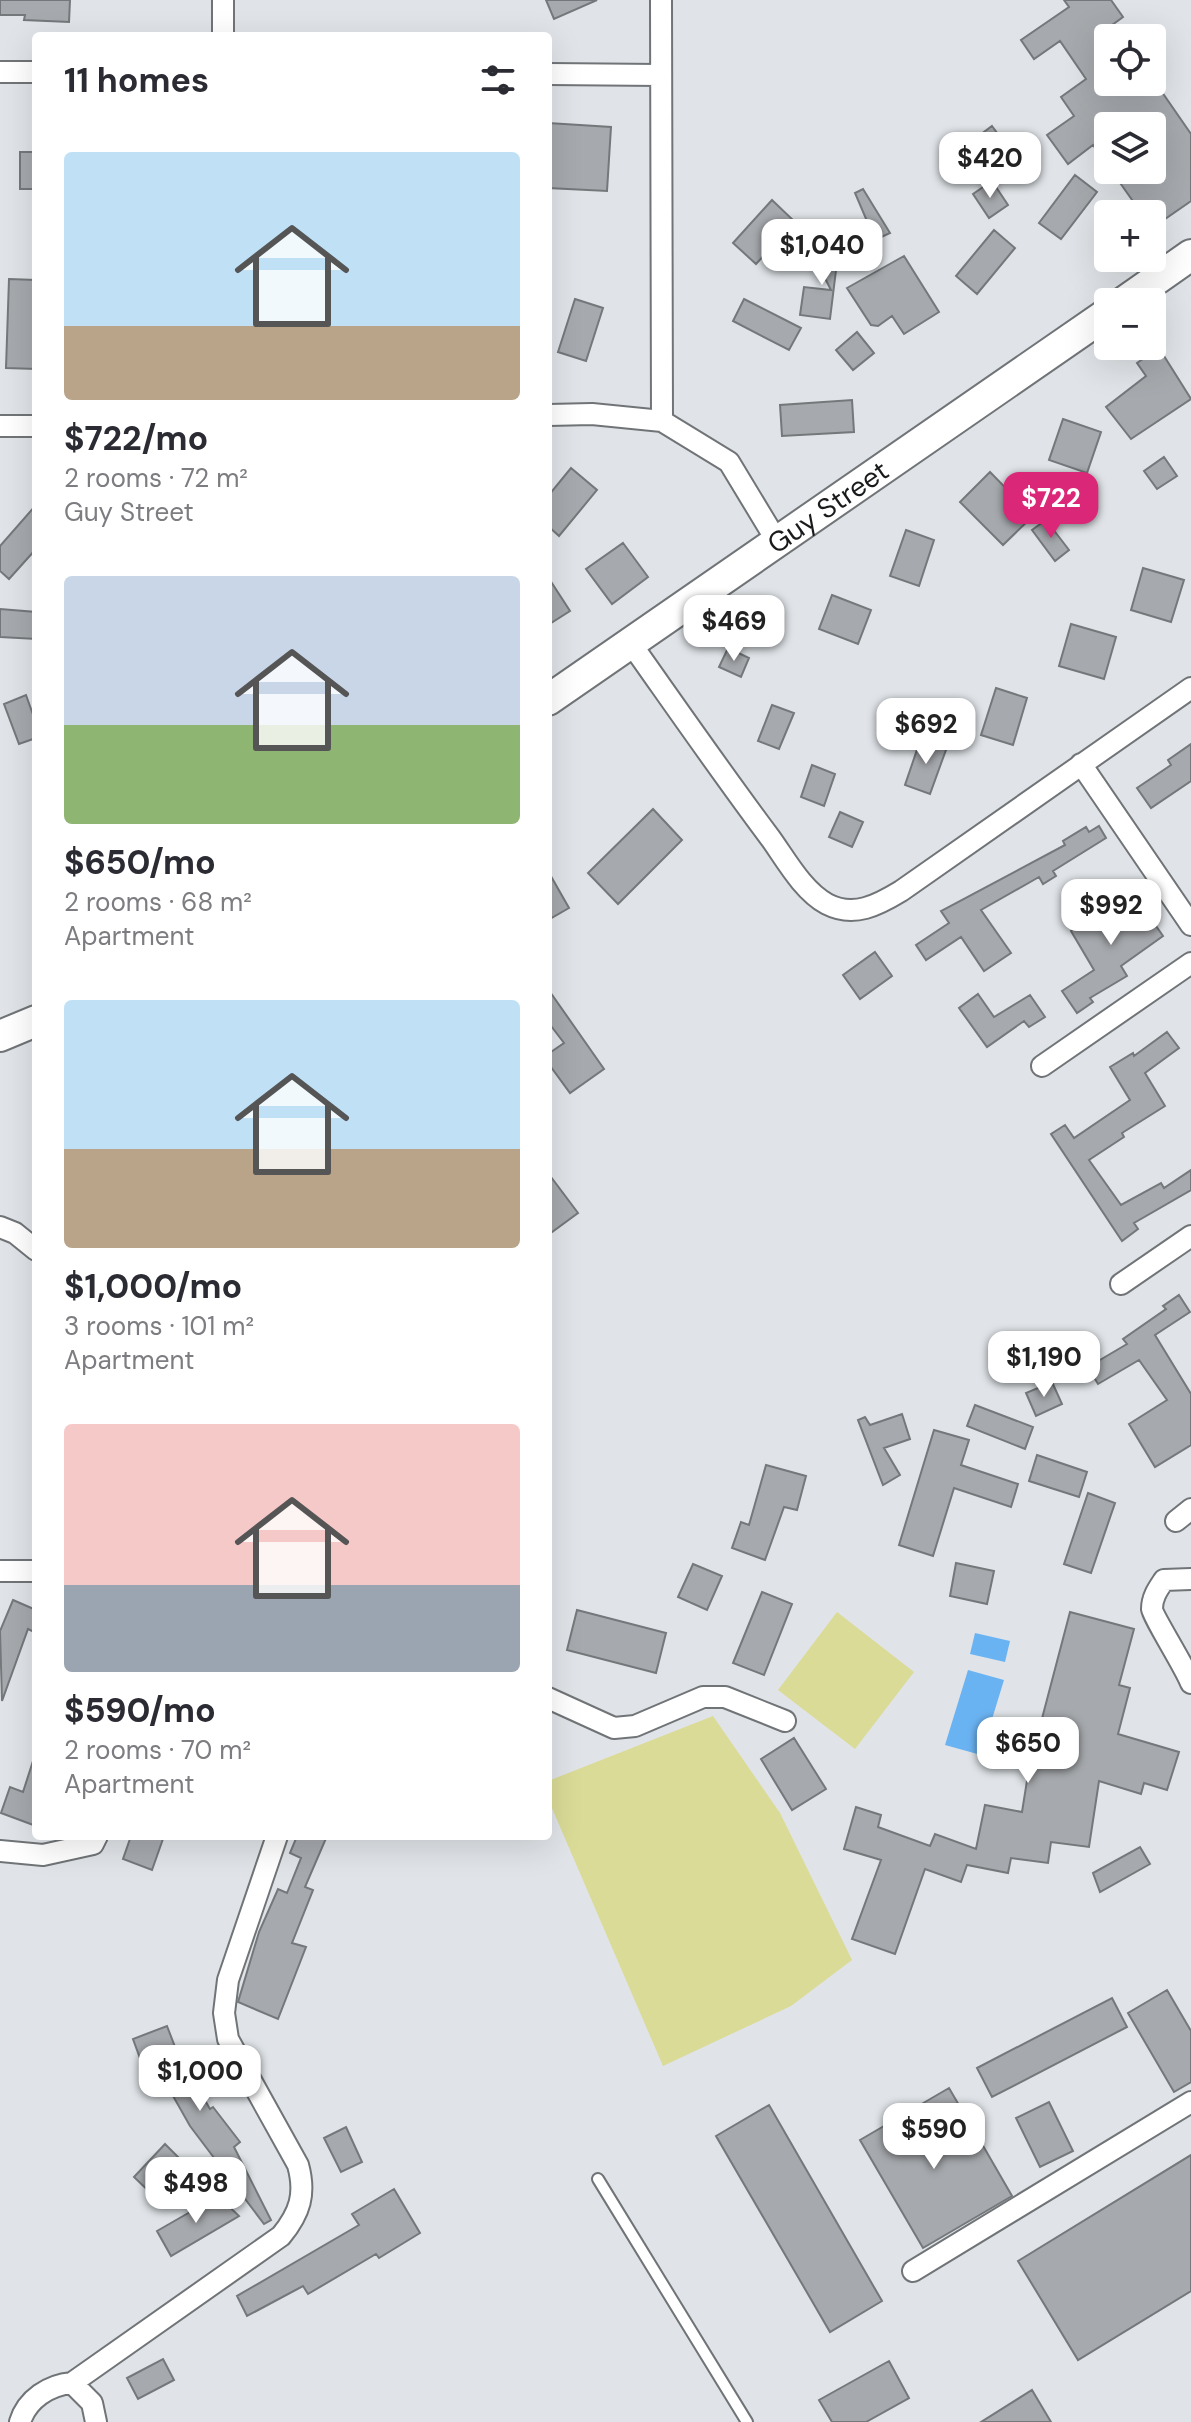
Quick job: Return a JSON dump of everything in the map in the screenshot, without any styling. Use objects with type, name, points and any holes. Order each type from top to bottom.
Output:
[{"type":"street","points":[[223,0],[223,32]]},
{"type":"street","points":[[661,0],[662,421]]},
{"type":"street","points":[[0,72],[32,72]]},
{"type":"street","points":[[552,74],[660,75]]},
{"type":"street","points":[[1144,288],[1191,255]]},
{"type":"street","name":"Guy Street","points":[[552,697],[1094,323]]},
{"type":"street","points":[[552,415],[592,414],[662,421],[729,462],[778,543]]},
{"type":"street","points":[[0,426],[32,426]]},
{"type":"street","points":[[632,645],[793,868],[827,904],[855,910],[874,907],[1191,688]]},
{"type":"street","points":[[1081,764],[1191,925]]},
{"type":"street","points":[[1042,1066],[1191,963]]},
{"type":"street","points":[[0,1036],[32,1023]]},
{"type":"street","points":[[0,1227],[32,1247]]},
{"type":"street","points":[[1121,1284],[1191,1236]]},
{"type":"street","points":[[0,1571],[32,1571]]},
{"type":"street","points":[[1191,1579],[1164,1580],[1154,1594],[1152,1612],[1182,1660],[1191,1683]]},
{"type":"street","points":[[552,1700],[614,1728],[635,1726],[703,1697],[725,1697],[785,1721]]},
{"type":"street","points":[[0,1851],[43,1855],[93,1844],[95,1840]]},
{"type":"street","points":[[20,2422],[30,2404],[45,2390],[72,2383],[281,2236],[301,2203],[303,2183],[298,2165],[228,2039],[224,2013],[228,1980],[276,1840]]},
{"type":"street","points":[[913,2271],[1191,2102]]},
{"type":"street","points":[[72,2383],[92,2403],[96,2422]]},
{"type":"lane","points":[[598,2179],[747,2422]]},
{"type":"green space","points":[[837,1612],[914,1672],[855,1749],[778,1690]]},
{"type":"green space","points":[[713,1716],[780,1813],[852,1960],[791,2006],[663,2066],[552,1808],[552,1779]]},
{"type":"water","points":[[975,1633],[1010,1641],[1005,1662],[970,1654]]},
{"type":"water","points":[[968,1670],[1004,1680],[981,1755],[945,1745]]},
{"type":"building","points":[[0,0],[70,0],[69,22],[24,20],[25,15],[0,15]]},
{"type":"building","points":[[546,0],[597,0],[554,19]]},
{"type":"building","points":[[1064,0],[1111,0],[1123,17],[1113,24],[1094,24],[1094,96],[1165,96],[1191,134],[1191,201],[1166,218],[1166,200],[1132,200],[1121,184],[1166,184],[1166,112],[1094,112],[1094,146],[1068,164],[1047,135],[1074,116],[1061,97],[1086,79],[1060,41],[1034,59],[1021,40],[1069,7]]},
{"type":"building","points":[[552,123],[611,127],[607,191],[552,188]]},
{"type":"building","points":[[992,126],[1006,145],[986,160],[972,141]]},
{"type":"building","points":[[20,152],[32,152],[32,189],[20,189]]},
{"type":"building","points":[[1075,175],[1097,192],[1061,239],[1039,223]]},
{"type":"building","points":[[992,181],[1008,205],[989,218],[973,194]]},
{"type":"building","points":[[863,189],[890,233],[875,240],[855,193]]},
{"type":"building","points":[[772,200],[795,222],[756,264],[733,243]]},
{"type":"building","points":[[994,230],[1015,248],[977,294],[956,276]]},
{"type":"building","points":[[833,244],[838,254],[830,319],[800,315],[804,287],[831,290],[813,255]]},
{"type":"building","points":[[904,256],[939,312],[904,334],[892,316],[878,326],[871,325],[847,288]]},
{"type":"building","points":[[9,279],[32,280],[32,369],[6,368]]},
{"type":"building","points":[[575,299],[603,308],[586,361],[558,352]]},
{"type":"building","points":[[744,299],[801,328],[789,350],[733,321]]},
{"type":"building","points":[[857,332],[874,353],[853,370],[836,350]]},
{"type":"building","points":[[1166,359],[1191,399],[1131,439],[1106,407],[1146,376],[1137,363]]},
{"type":"building","points":[[852,400],[854,432],[782,436],[780,405]]},
{"type":"building","points":[[1063,419],[1101,432],[1087,473],[1049,460]]},
{"type":"building","points":[[1164,457],[1177,476],[1157,489],[1144,471]]},
{"type":"building","points":[[571,468],[597,490],[559,536],[552,530],[552,491]]},
{"type":"building","points":[[990,472],[1033,516],[1003,545],[960,502]]},
{"type":"building","points":[[32,510],[32,553],[9,579],[0,571],[0,546]]},
{"type":"building","points":[[1046,520],[1069,550],[1055,561],[1032,530]]},
{"type":"building","points":[[906,530],[934,540],[919,586],[890,576]]},
{"type":"building","points":[[623,543],[648,577],[612,604],[586,569]]},
{"type":"building","points":[[1143,568],[1184,580],[1171,622],[1131,610]]},
{"type":"building","points":[[552,583],[570,611],[552,622]]},
{"type":"building","points":[[832,595],[871,610],[858,644],[819,629]]},
{"type":"building","points":[[0,609],[32,612],[32,639],[0,637]]},
{"type":"building","points":[[1071,624],[1116,637],[1104,679],[1059,666]]},
{"type":"building","points":[[728,648],[749,658],[741,677],[719,667]]},
{"type":"building","points":[[996,688],[1027,698],[1013,745],[981,735]]},
{"type":"building","points":[[26,695],[32,712],[32,739],[19,744],[4,704]]},
{"type":"building","points":[[772,705],[794,713],[779,749],[758,741]]},
{"type":"building","points":[[921,738],[947,747],[930,794],[905,785]]},
{"type":"building","points":[[1191,744],[1191,781],[1151,808],[1137,788],[1171,765],[1168,760]]},
{"type":"building","points":[[812,765],[835,774],[824,806],[801,797]]},
{"type":"building","points":[[653,809],[682,840],[618,904],[588,873]]},
{"type":"building","points":[[840,812],[863,822],[852,847],[829,837]]},
{"type":"building","points":[[1099,826],[1106,838],[1053,871],[1056,876],[1043,884],[1039,877],[981,910],[1011,953],[984,971],[961,937],[926,960],[916,945],[949,923],[941,911],[1065,845],[1063,841],[1086,827],[1089,832]]},
{"type":"building","points":[[552,878],[569,908],[552,918]]},
{"type":"building","points":[[1131,890],[1163,936],[1121,966],[1127,976],[1090,998],[1093,1002],[1077,1013],[1062,991],[1094,970],[1071,931],[1111,907]]},
{"type":"building","points":[[875,952],[892,976],[860,999],[843,975]]},
{"type":"building","points":[[978,994],[994,1017],[1030,995],[1045,1017],[1029,1027],[1024,1021],[987,1047],[959,1008]]},
{"type":"building","points":[[552,995],[604,1069],[570,1093],[552,1068],[552,1051],[564,1043],[552,1027]]},
{"type":"building","points":[[1167,1032],[1179,1048],[1145,1073],[1165,1106],[1122,1133],[1124,1137],[1089,1160],[1121,1205],[1161,1183],[1164,1188],[1191,1170],[1191,1190],[1134,1223],[1138,1229],[1122,1241],[1051,1134],[1065,1125],[1074,1138],[1130,1100],[1110,1067],[1133,1053],[1134,1056]]},
{"type":"building","points":[[552,1178],[578,1213],[552,1232]]},
{"type":"building","points":[[1179,1295],[1190,1312],[1155,1335],[1191,1394],[1191,1445],[1155,1467],[1129,1424],[1167,1400],[1139,1360],[1098,1384],[1088,1367],[1127,1344],[1123,1339],[1166,1309],[1163,1306]]},
{"type":"building","points":[[1052,1382],[1062,1404],[1036,1416],[1026,1393]]},
{"type":"building","points":[[975,1405],[1033,1427],[1025,1449],[967,1426]]},
{"type":"building","points":[[902,1414],[910,1439],[884,1448],[900,1475],[883,1485],[858,1420],[865,1417],[870,1425]]},
{"type":"building","points":[[934,1430],[969,1440],[961,1465],[1018,1484],[1011,1507],[954,1488],[933,1556],[899,1545]]},
{"type":"building","points":[[1037,1455],[1087,1472],[1079,1497],[1029,1481]]},
{"type":"building","points":[[766,1465],[806,1476],[797,1510],[784,1507],[765,1560],[732,1548],[741,1522],[749,1525]]},
{"type":"building","points":[[1088,1493],[1115,1503],[1091,1573],[1064,1564]]},
{"type":"building","points":[[956,1563],[994,1571],[987,1604],[950,1596]]},
{"type":"building","points":[[693,1564],[722,1576],[707,1610],[678,1597]]},
{"type":"building","points":[[762,1592],[792,1604],[764,1675],[733,1663]]},
{"type":"building","points":[[13,1600],[32,1608],[32,1631],[28,1629],[2,1701],[0,1631]]},
{"type":"building","points":[[577,1610],[666,1633],[656,1673],[567,1650]]},
{"type":"building","points":[[1070,1612],[1134,1629],[1119,1685],[1130,1688],[1118,1734],[1179,1752],[1167,1790],[1144,1783],[1141,1794],[1099,1781],[1089,1847],[1051,1842],[1048,1863],[1011,1858],[1008,1873],[967,1865],[961,1882],[925,1869],[895,1954],[852,1939],[881,1860],[844,1849],[856,1807],[881,1815],[878,1827],[930,1846],[935,1834],[976,1849],[985,1805],[1022,1812],[1029,1768]]},
{"type":"building","points":[[794,1738],[826,1789],[792,1810],[761,1759]]},
{"type":"building","points":[[32,1764],[32,1825],[1,1813],[10,1787],[23,1792]]},
{"type":"building","points":[[130,1840],[163,1840],[152,1870],[123,1859]]},
{"type":"building","points":[[295,1840],[325,1840],[305,1887],[313,1890],[292,1943],[306,1947],[278,2019],[238,2002],[259,1932],[278,1889],[287,1893],[301,1858],[290,1853]]},
{"type":"building","points":[[1140,1847],[1150,1864],[1100,1892],[1093,1873]]},
{"type":"building","points":[[1167,1990],[1191,2031],[1191,2082],[1174,2092],[1128,2013]]},
{"type":"building","points":[[1112,1998],[1127,2027],[992,2097],[977,2068]]},
{"type":"building","points":[[167,2026],[177,2052],[210,2109],[213,2107],[240,2142],[234,2147],[271,2220],[264,2224],[190,2126],[151,2057],[141,2061],[133,2039]]},
{"type":"building","points":[[949,2088],[963,2112],[936,2126],[949,2152],[978,2137],[1012,2196],[923,2248],[860,2140]]},
{"type":"building","points":[[1049,2102],[1073,2151],[1040,2167],[1016,2118]]},
{"type":"building","points":[[769,2105],[882,2301],[830,2332],[716,2136]]},
{"type":"building","points":[[346,2127],[362,2162],[341,2172],[324,2138]]},
{"type":"building","points":[[165,2144],[187,2166],[156,2198],[134,2177]]},
{"type":"building","points":[[1191,2155],[1191,2291],[1078,2360],[1018,2261]]},
{"type":"building","points":[[394,2189],[420,2233],[379,2258],[376,2254],[308,2294],[303,2286],[247,2316],[237,2296],[359,2225],[352,2214]]},
{"type":"building","points":[[218,2196],[239,2216],[171,2256],[157,2231]]},
{"type":"building","points":[[163,2359],[174,2380],[138,2399],[127,2378]]},
{"type":"building","points":[[889,2361],[909,2398],[866,2422],[832,2422],[819,2400]]},
{"type":"building","points":[[1032,2390],[1051,2422],[981,2422]]}]
